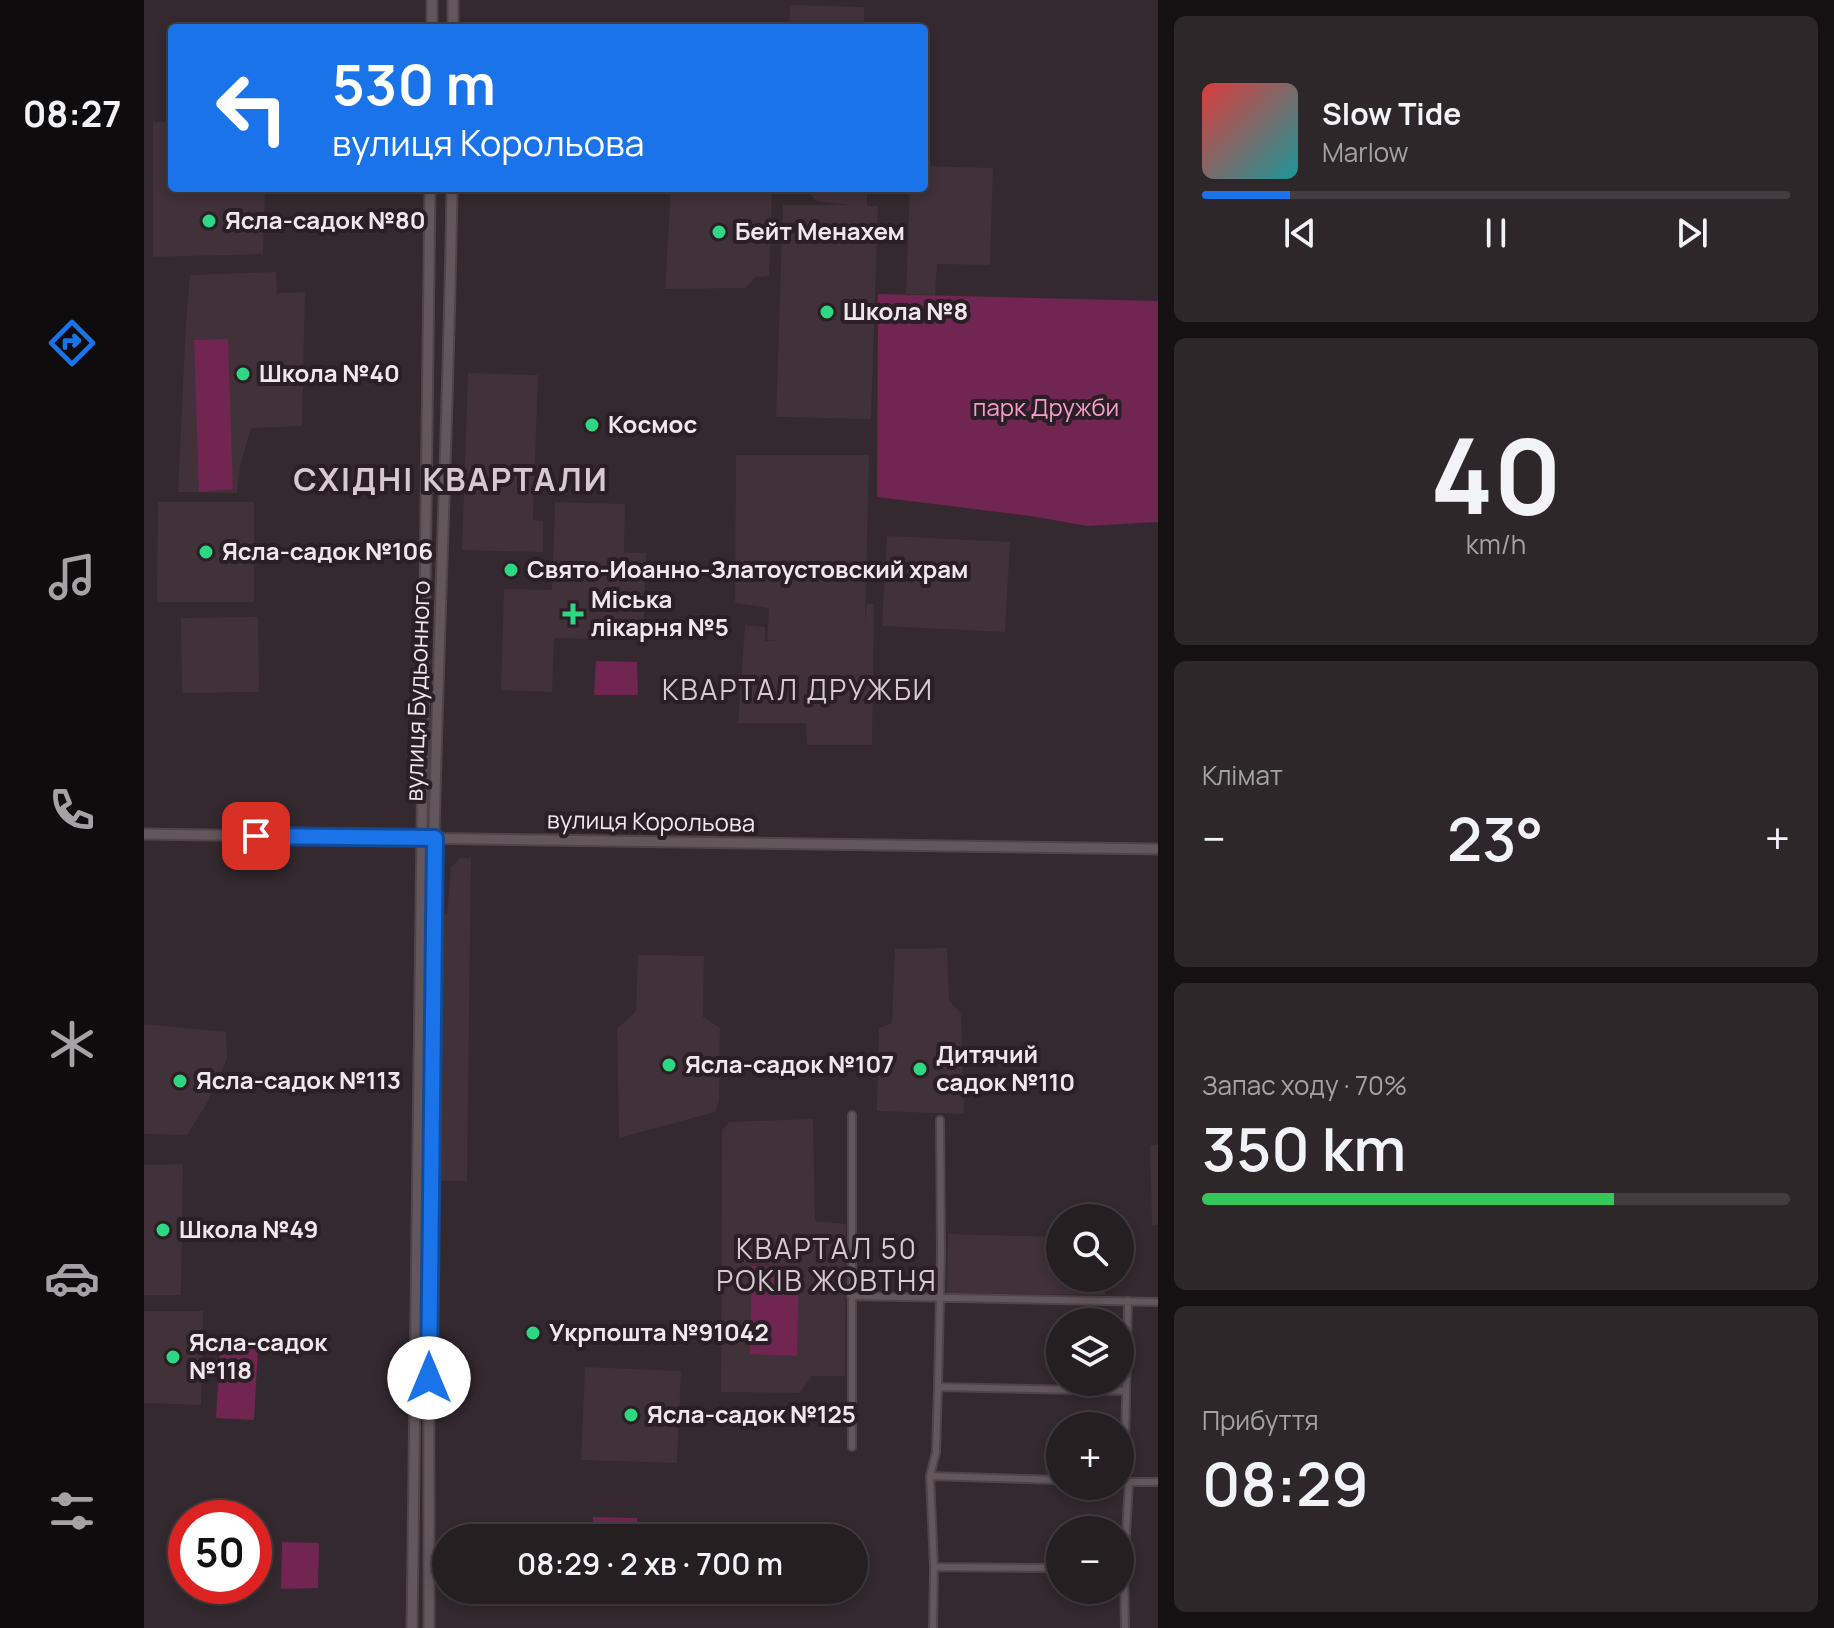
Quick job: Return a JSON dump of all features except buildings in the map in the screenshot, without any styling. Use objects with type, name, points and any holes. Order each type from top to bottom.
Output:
[{"type":"main road","points":[[432,0],[432,24]]},
{"type":"main road","points":[[453,0],[453,24]]},
{"type":"main road","name":"вулиця Будьонного","points":[[412,1628],[430,192]]},
{"type":"main road","name":"вулиця Будьонного","points":[[429,1628],[435,838],[450,366],[452,192]]},
{"type":"main road","name":"вулиця Корольова","points":[[144,834],[1158,849]]},
{"type":"street","points":[[852,1115],[852,1447]]},
{"type":"street","points":[[933,1628],[930,1476],[936,1452],[938,1387],[940,1120]]},
{"type":"street","points":[[851,1296],[1158,1302]]},
{"type":"street","points":[[1128,1301],[1128,1308]]},
{"type":"street","points":[[938,1387],[1046,1389]]},
{"type":"street","points":[[930,1476],[1046,1480]]},
{"type":"street","points":[[1134,1482],[1158,1482]]},
{"type":"street","points":[[934,1567],[1046,1568]]},
{"type":"street","points":[[1124,1604],[1125,1628]]},
{"type":"shaded area","points":[[790,5],[864,7],[864,24],[789,24]]},
{"type":"shaded area","name":"Ясла-садок №80","points":[[153,122],[168,122],[168,192],[265,192],[263,254],[153,257]]},
{"type":"shaded area","points":[[928,166],[993,168],[990,265],[937,264],[935,295],[906,294],[910,192],[928,192]]},
{"type":"shaded area","name":"Бейт Менахем","points":[[671,192],[772,192],[769,276],[756,277],[745,288],[665,289]]},
{"type":"shaded area","name":"Школа №8","points":[[808,192],[867,192],[867,206],[878,206],[871,419],[776,417],[783,205],[852,205],[817,201]]},
{"type":"shaded area","name":"Школа №40","points":[[276,272],[277,293],[305,292],[302,426],[251,428],[240,466],[237,493],[178,492],[190,275]]},
{"type":"shaded area","points":[[468,373],[538,375],[533,520],[543,521],[543,552],[462,550]]},
{"type":"shaded area","points":[[736,455],[869,455],[865,623],[867,604],[874,604],[872,745],[807,745],[806,723],[738,723],[745,625],[765,627],[765,641],[779,640],[767,640],[769,608],[735,603]]},
{"type":"shaded area","name":"Ясла-садок №106","points":[[158,502],[254,502],[254,602],[157,602]]},
{"type":"shaded area","name":"Міська лікарня №5","points":[[555,502],[625,504],[624,553],[646,553],[643,640],[554,638],[552,692],[501,690],[504,589],[552,590]]},
{"type":"shaded area","points":[[887,536],[1010,542],[1005,632],[882,626]]},
{"type":"shaded area","points":[[258,617],[259,692],[182,693],[181,618]]},
{"type":"shaded area","points":[[461,858],[471,858],[467,1181],[436,1181],[440,915],[447,914],[451,867]]},
{"type":"shaded area","name":"Дитячий садок №110","points":[[947,948],[949,1000],[961,1014],[964,1114],[877,1111],[879,1028],[892,1023],[895,949]]},
{"type":"shaded area","name":"Ясла-садок №107","points":[[638,955],[704,956],[703,1017],[720,1028],[719,1100],[715,1112],[619,1138],[617,1029],[636,1011]]},
{"type":"shaded area","name":"Ясла-садок №113","points":[[144,1024],[226,1032],[227,1059],[207,1103],[187,1135],[144,1134]]},
{"type":"shaded area","points":[[813,1119],[815,1221],[846,1224],[845,1376],[812,1376],[800,1393],[721,1392],[722,1130],[729,1122]]},
{"type":"shaded area","points":[[1150,1145],[1158,1145],[1158,1225],[1152,1225]]},
{"type":"shaded area","name":"Школа №49","points":[[183,1164],[181,1295],[144,1295],[144,1165]]},
{"type":"shaded area","points":[[948,1234],[1046,1237],[1046,1292],[1105,1292],[1105,1295],[947,1293]]},
{"type":"shaded area","name":"Ясла-садок №118","points":[[144,1311],[203,1311],[201,1405],[144,1403]]},
{"type":"shaded area","name":"Ясла-садок №125","points":[[585,1367],[681,1371],[677,1463],[581,1460]]},
{"type":"green space","name":"парк Дружби","points":[[878,294],[1158,301],[1158,522],[1087,526],[877,497]]},
{"type":"green space","points":[[228,339],[233,489],[199,492],[194,340]]},
{"type":"green space","points":[[596,661],[637,662],[638,695],[594,695]]},
{"type":"green space","points":[[752,1266],[799,1267],[797,1356],[750,1354]]},
{"type":"green space","points":[[220,1346],[258,1348],[254,1420],[216,1418]]},
{"type":"green space","points":[[593,1517],[637,1518],[637,1524],[593,1524]]},
{"type":"green space","points":[[282,1542],[319,1543],[318,1588],[281,1589]]},
{"type":"place","name":"Ясла-садок №80","points":[[209,221]]},
{"type":"place","name":"Бейт Менахем","points":[[719,232]]},
{"type":"place","name":"Школа №8","points":[[827,312]]},
{"type":"place","name":"Школа №40","points":[[243,374]]},
{"type":"place","name":"Космос","points":[[592,425]]},
{"type":"place","name":"Ясла-садок №106","points":[[206,552]]},
{"type":"place","name":"Свято-Иоанно-Златоустовский храм","points":[[511,570]]},
{"type":"place","name":"Міська лікарня №5","points":[[573,614]]},
{"type":"place","name":"Ясла-садок №107","points":[[669,1065]]},
{"type":"place","name":"Дитячий садок №110","points":[[920,1069]]},
{"type":"place","name":"Ясла-садок №113","points":[[180,1081]]},
{"type":"place","name":"Школа №49","points":[[163,1230]]},
{"type":"place","name":"Укрпошта №91042","points":[[533,1333]]},
{"type":"place","name":"Ясла-садок №118","points":[[173,1357]]},
{"type":"place","name":"Ясла-садок №125","points":[[631,1415]]},
{"type":"district","name":"СХІДНІ КВАРТАЛИ","points":[[451,480]]},
{"type":"district","name":"КВАРТАЛ ДРУЖБИ","points":[[798,690]]},
{"type":"district","name":"КВАРТАЛ 50 РОКІВ ЖОВТНЯ","points":[[827,1265]]},
{"type":"route","points":[[256,836],[435,838],[429,1378]]}]
